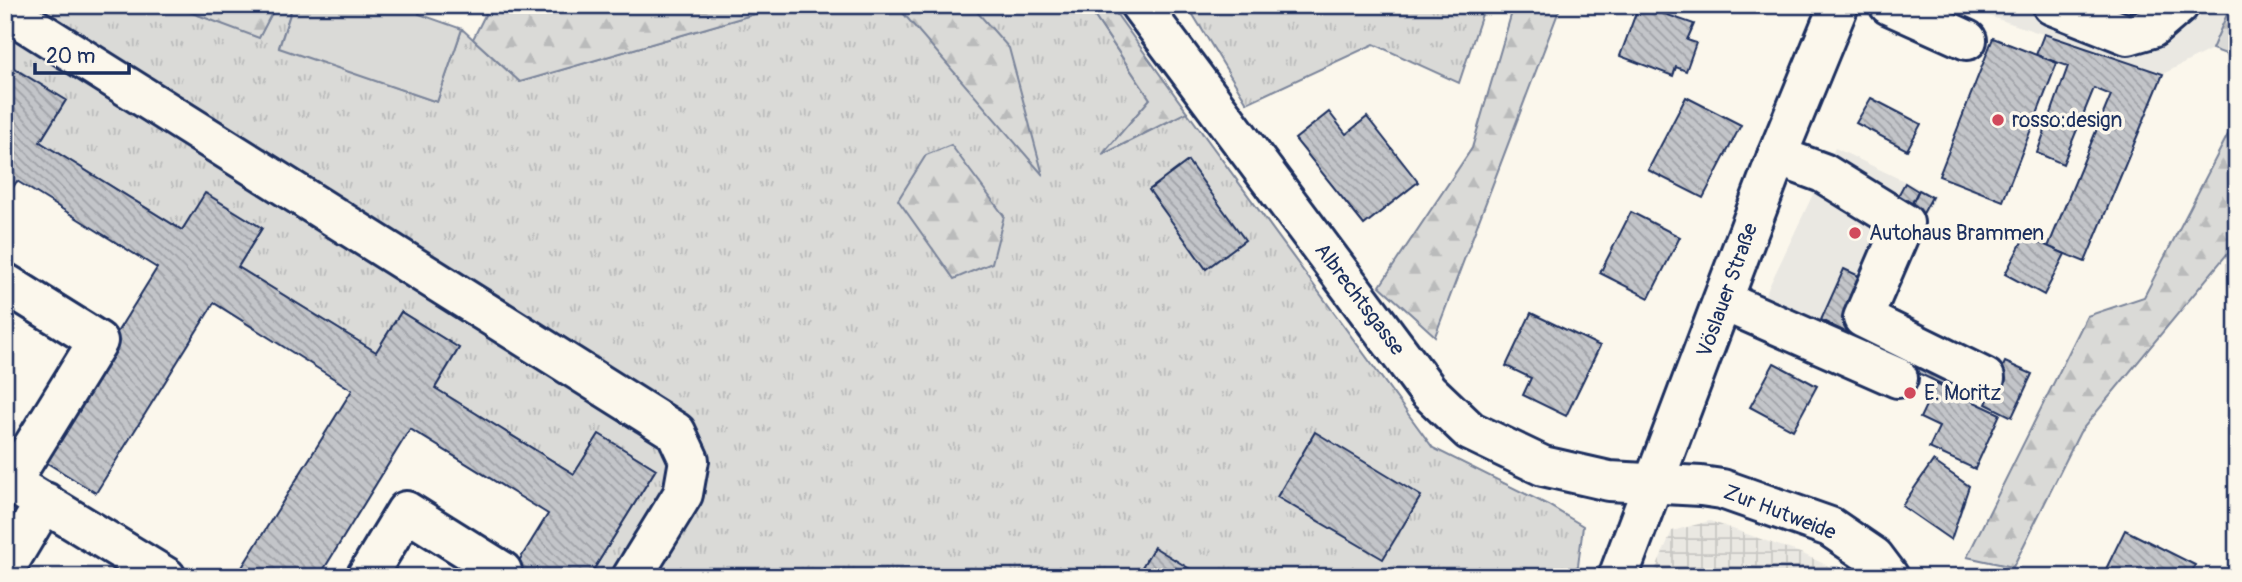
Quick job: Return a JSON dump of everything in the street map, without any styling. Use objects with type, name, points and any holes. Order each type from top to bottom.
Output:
[{"type":"street","name":"Albrechtsgasse","points":[[1140,5],[1428,391],[1470,431],[1543,466],[1609,481],[1655,484]]},
{"type":"street","name":"Vöslauer Straße","points":[[1618,577],[1777,156],[1839,5]]},
{"type":"street","points":[[1889,5],[1967,40]]},
{"type":"street","points":[[2052,5],[2128,36],[2152,27],[2179,5]]},
{"type":"street","points":[[5,14],[10,13],[676,432],[689,460],[683,494],[632,577]]},
{"type":"street","points":[[1777,156],[1823,173],[1904,223],[1863,318],[1985,378]]},
{"type":"street","points":[[5,283],[98,341],[8,481],[166,577]]},
{"type":"street","points":[[1723,301],[1898,378]]},
{"type":"street","name":"Zur Hutweide","points":[[1655,484],[1722,489],[1830,527],[1874,557],[1889,577]]},
{"type":"street","points":[[5,569],[45,502]]},
{"type":"street","points":[[366,577],[407,511],[502,571],[498,577]]},
{"type":"shaded area","points":[[1956,5],[2231,5],[2212,49],[2163,74]]},
{"type":"shaded area","name":"Autohaus Brammen","points":[[1835,148],[1935,196],[1887,288],[1844,270],[1821,320],[1764,297]]},
{"type":"shaded area","points":[[1710,521],[1803,554],[1851,577],[1652,577],[1672,531]]},
{"type":"green space","points":[[5,5],[171,5],[259,37],[276,5],[293,5],[279,47],[437,102],[462,29],[520,82],[786,5],[1087,5],[1150,99],[1104,154],[1187,112],[1433,448],[1548,505],[1583,526],[1578,566],[1562,577],[589,577],[656,469],[599,434],[574,474],[435,388],[459,348],[401,312],[376,352],[238,267],[262,228],[206,193],[182,230],[40,142],[66,100],[11,66],[5,74]]},
{"type":"green space","points":[[171,5],[276,5],[259,38]]},
{"type":"green space","points":[[293,5],[422,5],[419,14],[462,29],[437,102],[279,48]]},
{"type":"green space","points":[[490,5],[786,5],[520,82],[473,39]]},
{"type":"green space","points":[[896,5],[971,5],[1009,48],[1043,175]]},
{"type":"green space","points":[[1087,5],[1110,5],[1187,112],[1102,155],[1150,99]]},
{"type":"green space","points":[[1187,5],[1485,5],[1459,83],[1374,44],[1247,103]]},
{"type":"green space","points":[[1514,5],[1561,5],[1435,336],[1380,286],[1472,148]]},
{"type":"green space","points":[[2231,5],[2237,5],[2237,58],[2212,49]]},
{"type":"green space","points":[[2237,117],[2237,242],[2080,432],[2013,567],[1967,557],[2087,316],[2144,297]]},
{"type":"green space","points":[[951,145],[1004,216],[992,263],[954,279],[898,200],[926,155]]},
{"type":"building","points":[[1639,5],[1694,24],[1687,40],[1696,43],[1686,71],[1676,67],[1673,76],[1620,56]]},
{"type":"building","points":[[1718,5],[1742,5],[1739,13]]},
{"type":"building","points":[[2106,5],[2160,5],[2156,12],[2145,7],[2142,15],[2130,10],[2128,15]]},
{"type":"building","points":[[2044,34],[2163,74],[2085,262],[2048,247],[2111,95],[2094,88],[2063,164],[2037,153],[2068,66],[2036,55]]},
{"type":"building","name":"rosso:design","points":[[1993,38],[2057,63],[2003,201],[1939,176]]},
{"type":"building","points":[[10,66],[66,100],[40,142],[182,230],[205,193],[262,228],[238,267],[376,352],[401,312],[459,348],[435,388],[574,474],[599,434],[656,469],[589,577],[509,577],[548,514],[410,429],[319,577],[236,577],[352,390],[214,303],[96,493],[39,458],[157,268],[17,181],[5,200],[5,74]]},
{"type":"building","points":[[1686,97],[1741,125],[1703,198],[1648,170]]},
{"type":"building","points":[[1871,98],[1921,124],[1907,150],[1856,123]]},
{"type":"building","points":[[1329,112],[1346,134],[1367,117],[1418,182],[1364,225],[1295,139]]},
{"type":"building","points":[[1188,161],[1245,240],[1206,269],[1149,190]]},
{"type":"building","points":[[1905,183],[1918,191],[1907,213],[1893,205]]},
{"type":"building","points":[[1919,190],[1932,197],[1919,221],[1907,214]]},
{"type":"building","points":[[1631,212],[1680,237],[1649,298],[1600,273]]},
{"type":"building","points":[[2025,236],[2065,254],[2044,295],[2005,274]]},
{"type":"building","points":[[1844,269],[1872,282],[1847,333],[1821,320]]},
{"type":"building","points":[[1531,313],[1600,346],[1566,416],[1523,395],[1531,378],[1506,366]]},
{"type":"building","points":[[1906,347],[1958,372],[1952,389],[1899,364]]},
{"type":"building","points":[[2005,362],[2032,374],[2012,417],[1986,404]]},
{"type":"building","points":[[1774,363],[1817,386],[1793,430],[1750,407]]},
{"type":"building","points":[[1936,384],[2000,414],[1975,469],[1929,448],[1939,427],[1920,418]]},
{"type":"building","points":[[1315,432],[1421,496],[1383,559],[1277,497]]},
{"type":"building","points":[[1933,461],[1969,486],[1951,540],[1902,506]]},
{"type":"building","points":[[2125,530],[2195,565],[2190,577],[2102,577]]},
{"type":"building","points":[[1154,547],[1203,577],[1136,577]]},
{"type":"place","name":"rosso:design","points":[[1998,120]]},
{"type":"place","name":"Autohaus Brammen","points":[[1855,233]]},
{"type":"place","name":"E. Moritz","points":[[1910,393]]}]
